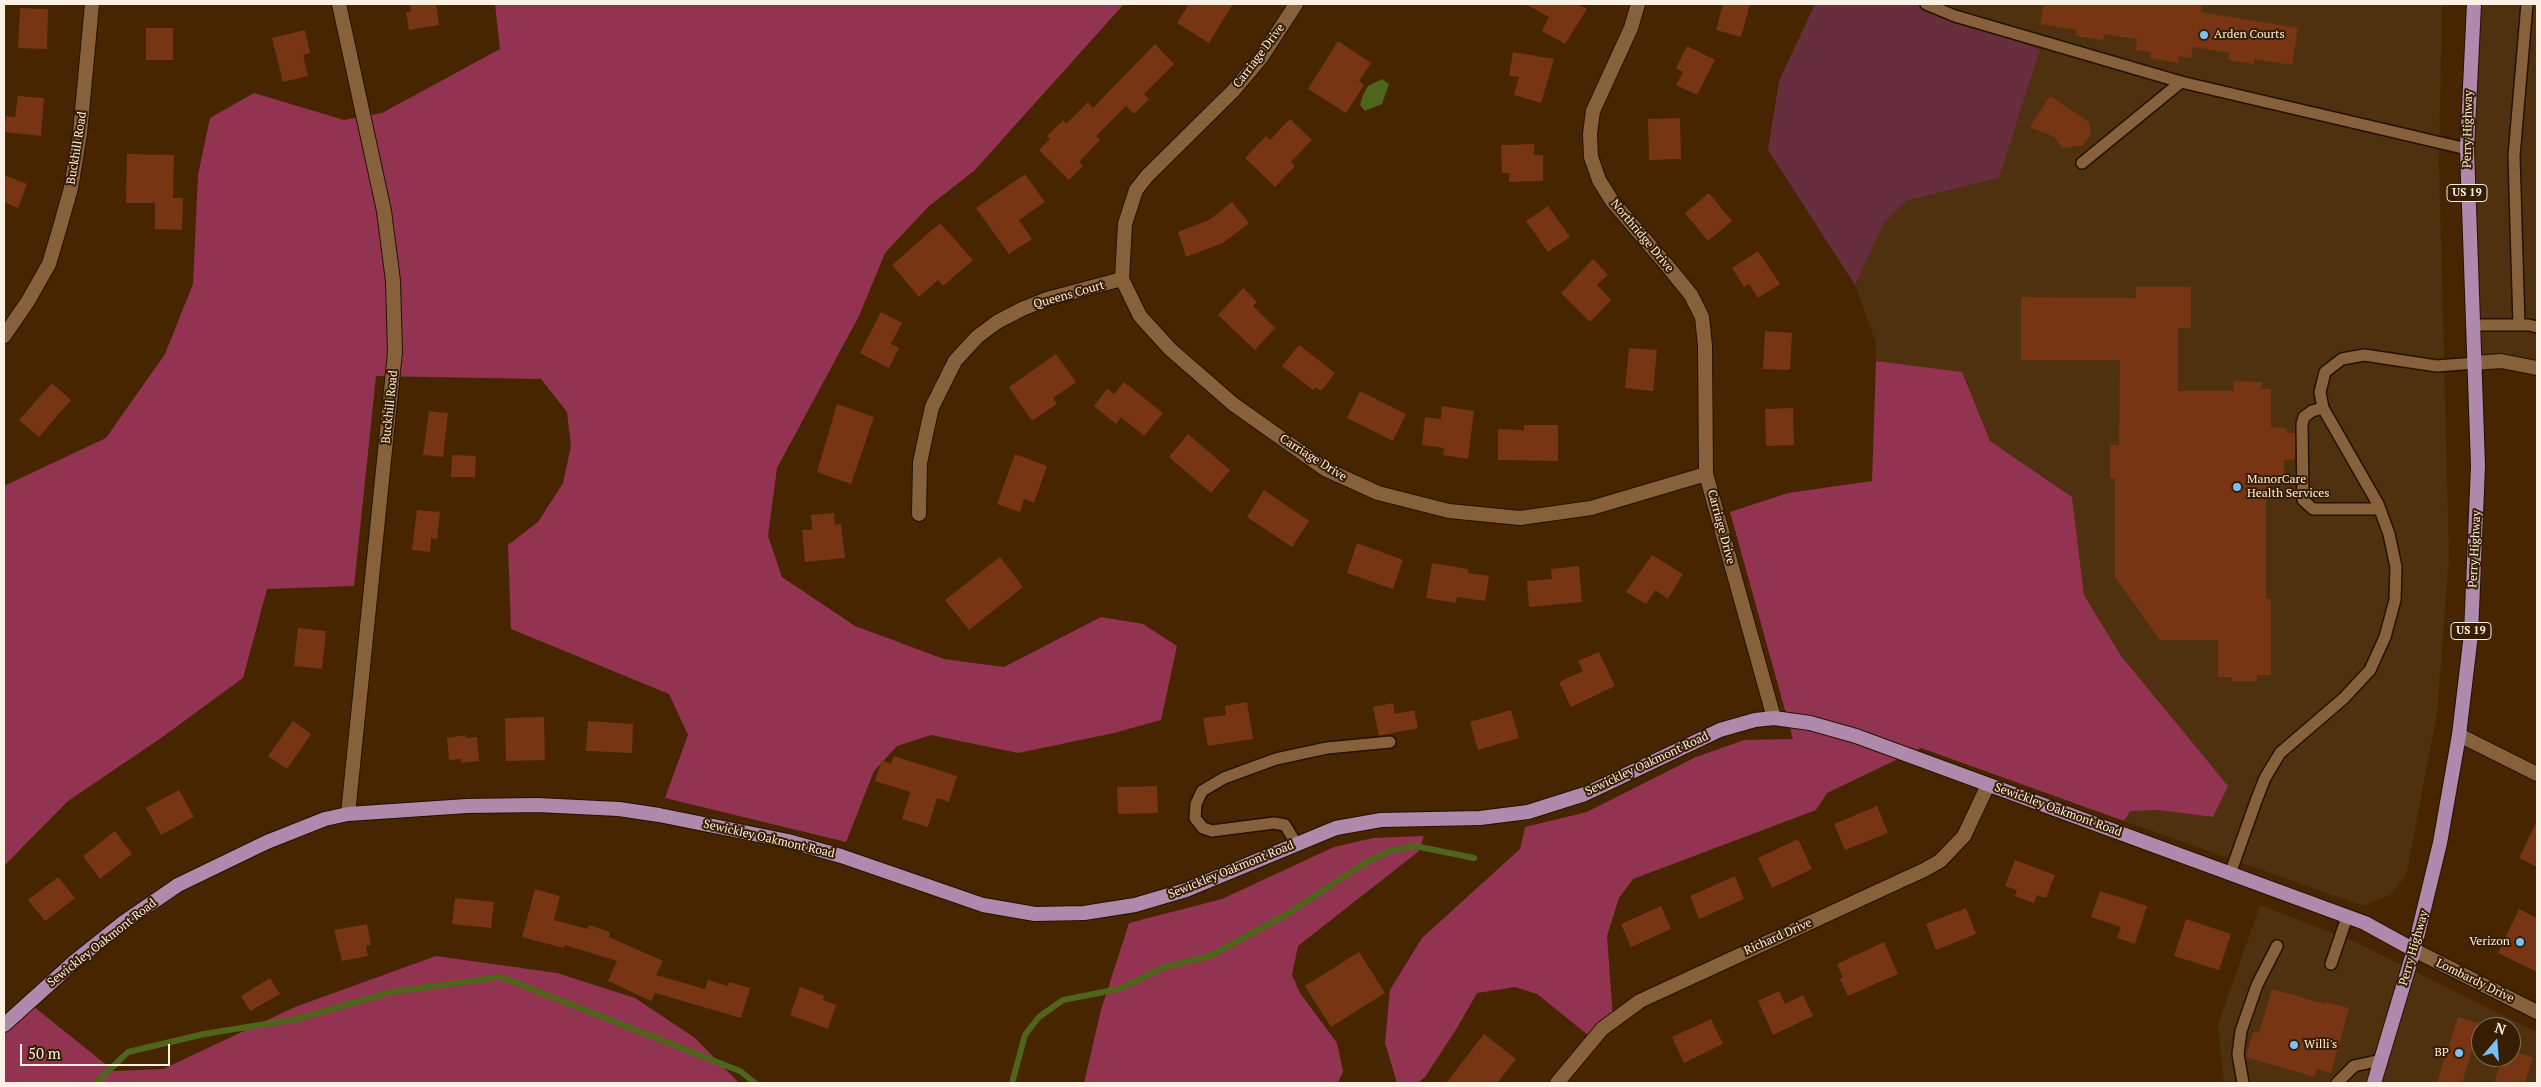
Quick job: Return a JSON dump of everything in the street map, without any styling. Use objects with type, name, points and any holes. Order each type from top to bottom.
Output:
[{"type":"main road","name":"Perry Highway","points":[[2374,1083],[2414,950],[2440,843],[2458,735],[2471,634],[2478,474],[2475,363],[2468,241],[2467,149],[2474,4]]},
{"type":"main road","name":"Sewickley Oakmont Road","points":[[4,1025],[74,962],[124,922],[178,885],[267,842],[348,814],[467,806],[538,805],[619,810],[658,815],[788,841],[841,856],[983,905],[1035,914],[1111,910],[1160,899],[1210,881],[1296,843],[1336,828],[1381,820],[1480,818],[1528,812],[1585,794],[1720,730],[1755,720],[1774,718],[1832,728],[2347,916],[2375,928],[2414,950]]},
{"type":"street","name":"Buckhill Road","points":[[4,336],[28,301],[49,264],[71,188],[80,133],[92,4]]},
{"type":"street","name":"Buckhill Road","points":[[339,4],[384,211],[393,281],[395,352],[348,814]]},
{"type":"street","name":"Carriage Drive","points":[[1296,4],[1261,58],[1233,91],[1147,176],[1136,190],[1124,224],[1122,279],[1140,316],[1151,330],[1232,404],[1325,469],[1378,493],[1449,511],[1520,518],[1592,508],[1706,474],[1774,718]]},
{"type":"street","name":"Northridge Drive","points":[[1638,4],[1631,28],[1593,111],[1590,134],[1591,157],[1599,180],[1612,201],[1691,295],[1702,317],[1705,346],[1706,474]]},
{"type":"street","points":[[2467,4],[2472,24]]},
{"type":"street","name":"Queens Court","points":[[919,514],[920,463],[932,407],[955,361],[977,337],[990,327],[1022,309],[1047,299],[1122,279]]},
{"type":"street","points":[[2475,363],[2501,361],[2537,368]]},
{"type":"street","points":[[2458,735],[2537,774]]},
{"type":"street","name":"Richard Drive","points":[[1557,1083],[1602,1029],[1640,1000],[1940,861],[1964,836],[1988,785]]},
{"type":"street","name":"Lombardy Drive","points":[[2414,950],[2537,1012]]},
{"type":"lane","points":[[1926,4],[1955,16],[2181,82],[2467,149]]},
{"type":"lane","points":[[2519,325],[2514,156],[2527,4]]},
{"type":"lane","points":[[2082,163],[2181,82]]},
{"type":"lane","points":[[2473,325],[2519,325],[2537,328]]},
{"type":"lane","points":[[2230,874],[2265,778],[2280,753],[2344,698],[2370,670],[2385,637],[2395,600],[2396,567],[2390,534],[2380,509],[2323,408],[2320,392],[2325,372],[2342,359],[2364,355],[2437,366],[2475,363]]},
{"type":"lane","points":[[2323,408],[2312,411],[2304,417],[2302,424],[2303,500],[2313,509],[2380,509]]},
{"type":"lane","points":[[1296,843],[1285,825],[1274,824],[1212,831],[1204,828],[1195,818],[1196,804],[1202,791],[1224,778],[1276,759],[1327,748],[1390,742]]},
{"type":"lane","points":[[2331,964],[2347,916]]},
{"type":"lane","points":[[2243,1083],[2238,1054],[2241,1031],[2257,985],[2276,946]]},
{"type":"lane","points":[[2337,1083],[2354,1066],[2381,1060]]},
{"type":"shaded area","points":[[495,4],[1124,4],[974,171],[929,206],[885,253],[859,316],[777,468],[768,536],[782,577],[855,626],[944,659],[1004,667],[1101,617],[1143,624],[1177,646],[1161,720],[1114,733],[1018,753],[931,735],[897,746],[874,771],[846,842],[665,798],[688,735],[669,694],[511,629],[508,545],[538,522],[563,483],[571,446],[567,412],[541,379],[376,376],[354,586],[267,589],[243,678],[161,738],[68,801],[4,866],[4,486],[106,438],[165,354],[193,284],[198,175],[210,118],[254,93],[344,120],[382,113],[500,49]]},
{"type":"shaded area","points":[[1815,4],[1929,4],[2040,50],[1999,178],[1906,201],[1884,223],[1855,285],[1768,150],[1779,81]]},
{"type":"shaded area","points":[[1929,4],[2442,4],[2439,162],[2449,557],[2437,714],[2406,876],[2390,895],[2363,906],[2124,821],[2130,811],[2159,810],[2212,817],[2121,656],[2084,595],[2072,497],[1990,441],[1962,372],[1876,361],[1876,343],[1855,285],[1884,223],[1906,201],[1999,178],[2040,50]]},
{"type":"shaded area","points":[[2474,4],[2537,4],[2537,368],[2475,363]]},
{"type":"shaded area","points":[[1382,79],[1389,84],[1382,104],[1365,111],[1360,105],[1363,95],[1368,86]]},
{"type":"shaded area","points":[[1876,361],[1962,372],[1990,441],[2072,497],[2084,595],[2121,656],[2228,786],[2213,817],[2159,810],[2130,811],[2124,821],[1921,748],[1827,793],[1816,810],[1633,879],[1619,898],[1607,936],[1613,1018],[1593,1039],[1537,994],[1515,987],[1477,993],[1425,1077],[1418,1083],[1397,1083],[1385,1043],[1390,990],[1422,938],[1520,849],[1525,827],[1587,812],[1696,757],[1744,740],[1793,739],[1730,512],[1788,493],[1872,481]]},
{"type":"shaded area","points":[[1424,836],[1419,851],[1298,946],[1292,975],[1300,993],[1337,1043],[1343,1071],[1338,1083],[1084,1083],[1101,1010],[1129,923],[1222,899],[1334,847],[1373,838]]},
{"type":"shaded area","points":[[2260,905],[2351,940],[2507,1017],[2471,1017],[2471,1067],[2521,1067],[2521,1024],[2537,1032],[2537,1083],[2224,1083],[2218,1025]]},
{"type":"shaded area","points":[[436,956],[557,973],[635,998],[695,1038],[739,1083],[4,1083],[4,1025],[28,1002],[114,1071],[163,1069],[295,1007]]},
{"type":"building","points":[[410,4],[436,4],[439,25],[409,30],[406,12],[411,12]]},
{"type":"building","points":[[1189,4],[1233,4],[1209,43],[1177,23]]},
{"type":"building","points":[[1525,4],[1577,4],[1587,9],[1565,44],[1542,31],[1549,17]]},
{"type":"building","points":[[1723,4],[1750,4],[1741,37],[1716,30]]},
{"type":"building","name":"Arden Courts","points":[[2044,4],[2202,4],[2201,12],[2298,28],[2292,65],[2255,59],[2254,64],[2228,60],[2230,53],[2193,47],[2191,58],[2179,56],[2178,63],[2150,58],[2151,52],[2136,50],[2137,39],[2104,34],[2103,40],[2076,36],[2077,30],[2040,24]]},
{"type":"building","points":[[20,8],[48,9],[47,49],[18,48]]},
{"type":"building","points":[[146,28],[173,28],[173,60],[146,60]]},
{"type":"building","points":[[305,30],[310,53],[303,55],[308,76],[283,82],[272,38]]},
{"type":"building","points":[[1338,41],[1371,63],[1359,81],[1364,85],[1346,113],[1308,89]]},
{"type":"building","points":[[1155,44],[1174,64],[1144,94],[1149,99],[1134,114],[1126,106],[1096,136],[1100,140],[1079,162],[1083,166],[1069,180],[1039,150],[1050,139],[1047,136],[1063,120],[1066,124],[1088,102],[1093,108]]},
{"type":"building","points":[[1687,46],[1715,60],[1697,95],[1676,85],[1683,72],[1676,68]]},
{"type":"building","points":[[1513,52],[1554,59],[1541,103],[1514,95],[1519,77],[1509,76]]},
{"type":"building","points":[[18,96],[44,98],[41,136],[4,132],[6,116],[15,117]]},
{"type":"building","points":[[2050,96],[2089,122],[2091,134],[2083,145],[2063,148],[2054,137],[2030,127]]},
{"type":"building","points":[[1680,118],[1681,159],[1649,160],[1648,119]]},
{"type":"building","points":[[1290,119],[1312,140],[1291,162],[1295,166],[1275,187],[1245,158],[1266,136],[1270,140]]},
{"type":"building","points":[[1534,144],[1534,155],[1543,155],[1543,181],[1509,182],[1509,173],[1502,173],[1501,145]]},
{"type":"building","points":[[127,154],[174,155],[173,198],[183,198],[182,230],[155,229],[155,203],[126,203]]},
{"type":"building","points":[[1025,174],[1045,202],[1019,220],[1032,239],[1009,254],[976,208]]},
{"type":"building","points":[[4,175],[27,184],[18,208],[4,202]]},
{"type":"building","points":[[1709,193],[1732,221],[1708,241],[1685,213]]},
{"type":"building","points":[[1232,202],[1249,223],[1223,243],[1186,257],[1178,232],[1209,220]]},
{"type":"building","points":[[1548,206],[1570,237],[1548,252],[1526,221]]},
{"type":"building","points":[[940,223],[973,260],[943,286],[938,280],[919,297],[892,265]]},
{"type":"building","points":[[1758,251],[1780,284],[1758,298],[1749,284],[1744,287],[1732,268]]},
{"type":"building","points":[[1593,259],[1608,275],[1597,285],[1611,300],[1590,322],[1561,293]]},
{"type":"building","name":"ManorCare Health Services","points":[[2136,287],[2191,287],[2191,328],[2178,328],[2178,391],[2234,391],[2234,381],[2262,382],[2261,389],[2271,389],[2271,427],[2286,428],[2286,433],[2295,433],[2295,459],[2284,460],[2284,476],[2270,476],[2270,493],[2266,493],[2266,599],[2271,599],[2271,675],[2257,675],[2257,681],[2232,681],[2232,677],[2218,677],[2218,640],[2160,640],[2115,577],[2115,478],[2110,478],[2110,445],[2119,445],[2120,360],[2021,360],[2021,297],[2136,298]]},
{"type":"building","points":[[1243,288],[1257,302],[1253,306],[1275,328],[1255,350],[1218,315]]},
{"type":"building","points":[[881,312],[902,323],[891,344],[899,348],[889,368],[860,353]]},
{"type":"building","points":[[1765,331],[1792,333],[1790,370],[1763,369]]},
{"type":"building","points":[[1299,345],[1335,373],[1321,391],[1315,387],[1313,390],[1282,366]]},
{"type":"building","points":[[1629,348],[1657,350],[1653,391],[1625,388]]},
{"type":"building","points":[[1056,354],[1076,382],[1053,398],[1057,404],[1032,421],[1009,387]]},
{"type":"building","points":[[1124,382],[1163,413],[1144,436],[1121,417],[1116,424],[1094,406],[1107,389],[1114,394]]},
{"type":"building","points":[[52,383],[71,400],[39,437],[19,420]]},
{"type":"building","points":[[1360,391],[1406,414],[1393,441],[1347,418]]},
{"type":"building","points":[[837,404],[874,417],[851,484],[817,472]]},
{"type":"building","points":[[1442,406],[1474,411],[1468,459],[1443,455],[1444,448],[1422,445],[1425,417],[1441,419]]},
{"type":"building","points":[[1793,408],[1794,445],[1766,446],[1765,409]]},
{"type":"building","points":[[429,411],[448,413],[443,457],[423,455]]},
{"type":"building","points":[[1524,425],[1558,425],[1558,461],[1498,460],[1498,429],[1524,430]]},
{"type":"building","points":[[1188,434],[1230,470],[1211,493],[1169,457]]},
{"type":"building","points":[[1015,454],[1047,466],[1034,503],[1024,499],[1020,512],[997,504]]},
{"type":"building","points":[[452,455],[476,456],[475,477],[451,477]]},
{"type":"building","points":[[1264,490],[1309,521],[1292,547],[1247,517]]},
{"type":"building","points":[[417,510],[440,512],[437,539],[431,538],[430,552],[412,550]]},
{"type":"building","points":[[834,513],[835,525],[841,524],[845,558],[805,562],[802,530],[812,530],[811,515]]},
{"type":"building","points":[[1357,543],[1403,560],[1393,589],[1347,573]]},
{"type":"building","points":[[1652,555],[1683,574],[1668,599],[1655,590],[1646,604],[1626,592]]},
{"type":"building","points":[[1000,557],[1023,587],[969,630],[945,600]]},
{"type":"building","points":[[1432,563],[1468,569],[1468,573],[1489,576],[1485,601],[1457,597],[1456,603],[1426,598]]},
{"type":"building","points":[[1579,566],[1582,602],[1529,607],[1527,581],[1552,579],[1551,569]]},
{"type":"building","points":[[298,628],[326,631],[322,669],[294,666]]},
{"type":"building","points":[[1599,652],[1615,686],[1571,707],[1559,682],[1583,671],[1578,661]]},
{"type":"building","points":[[1247,702],[1253,739],[1208,746],[1203,718],[1226,715],[1225,706]]},
{"type":"building","points":[[1393,703],[1395,714],[1414,710],[1418,728],[1379,736],[1373,707]]},
{"type":"building","points":[[1511,710],[1519,738],[1478,750],[1470,722]]},
{"type":"building","points":[[544,717],[545,760],[506,761],[505,718]]},
{"type":"building","points":[[293,721],[311,734],[287,769],[268,756]]},
{"type":"building","points":[[588,721],[633,724],[632,753],[586,751]]},
{"type":"building","points":[[466,735],[466,738],[477,737],[479,761],[461,763],[461,759],[449,760],[447,738]]},
{"type":"building","points":[[894,756],[957,776],[949,802],[937,798],[928,827],[902,819],[910,792],[875,781],[882,760],[891,764]]},
{"type":"building","points":[[1157,786],[1158,813],[1118,814],[1117,787]]},
{"type":"building","points":[[179,790],[194,817],[161,835],[146,808]]},
{"type":"building","points":[[1877,806],[1888,833],[1845,850],[1834,824]]},
{"type":"building","points":[[2537,821],[2537,867],[2519,858]]},
{"type":"building","points":[[115,831],[132,854],[100,879],[83,856]]},
{"type":"building","points":[[1798,839],[1812,869],[1772,888],[1758,858]]},
{"type":"building","points":[[2015,860],[2055,875],[2046,898],[2037,895],[2034,903],[2015,896],[2017,890],[2005,886]]},
{"type":"building","points":[[1735,876],[1744,899],[1699,919],[1690,896]]},
{"type":"building","points":[[58,877],[75,898],[45,921],[28,900]]},
{"type":"building","points":[[535,889],[560,896],[554,920],[588,929],[589,925],[610,932],[609,937],[663,961],[656,975],[705,989],[708,980],[728,986],[729,982],[750,988],[741,1018],[655,993],[651,1001],[608,981],[617,961],[565,945],[564,948],[522,937]]},
{"type":"building","points":[[2100,891],[2147,906],[2135,944],[2117,938],[2121,927],[2091,917]]},
{"type":"building","points":[[455,898],[494,902],[491,928],[452,924]]},
{"type":"building","points":[[1661,906],[1671,929],[1631,947],[1621,924]]},
{"type":"building","points":[[1966,908],[1976,934],[1936,950],[1926,924]]},
{"type":"building","name":"Verizon","points":[[2519,909],[2537,918],[2537,972],[2498,953]]},
{"type":"building","points":[[2186,919],[2231,934],[2219,970],[2174,956]]},
{"type":"building","points":[[367,924],[371,945],[366,946],[368,956],[342,961],[334,930]]},
{"type":"building","points":[[1884,942],[1898,974],[1848,996],[1840,979],[1843,978],[1837,964]]},
{"type":"building","points":[[1359,952],[1385,993],[1331,1027],[1305,986]]},
{"type":"building","points":[[270,978],[280,994],[250,1011],[241,996]]},
{"type":"building","points":[[800,987],[824,996],[823,1000],[836,1005],[828,1029],[790,1015]]},
{"type":"building","name":"Willi's","points":[[2272,989],[2325,1004],[2326,1002],[2349,1008],[2331,1073],[2317,1069],[2314,1077],[2246,1057],[2253,1032],[2259,1033]]},
{"type":"building","points":[[1779,991],[1785,1004],[1803,995],[1813,1016],[1773,1035],[1758,1001]]},
{"type":"building","name":"BP","points":[[2458,1017],[2471,1021],[2471,1054],[2462,1083],[2437,1083]]},
{"type":"building","points":[[1711,1019],[1723,1044],[1684,1063],[1672,1037]]},
{"type":"building","points":[[1484,1034],[1516,1059],[1497,1083],[1446,1083]]},
{"type":"building","points":[[2521,1054],[2533,1058],[2525,1083],[2494,1083],[2500,1067],[2521,1067]]},
{"type":"waterway","points":[[1012,1083],[1025,1035],[1039,1017],[1063,1000],[1119,989],[1165,967],[1210,956],[1289,913],[1365,863],[1392,850],[1415,846],[1474,858]]},
{"type":"waterway","points":[[96,1083],[128,1052],[204,1034],[297,1019],[391,992],[501,977],[740,1071],[755,1083]]},
{"type":"place","name":"Arden Courts","points":[[2204,35]]},
{"type":"place","name":"ManorCare Health Services","points":[[2237,487]]},
{"type":"place","name":"Verizon","points":[[2520,942]]},
{"type":"place","name":"Willi's","points":[[2294,1045]]},
{"type":"place","name":"BP","points":[[2459,1053]]}]
